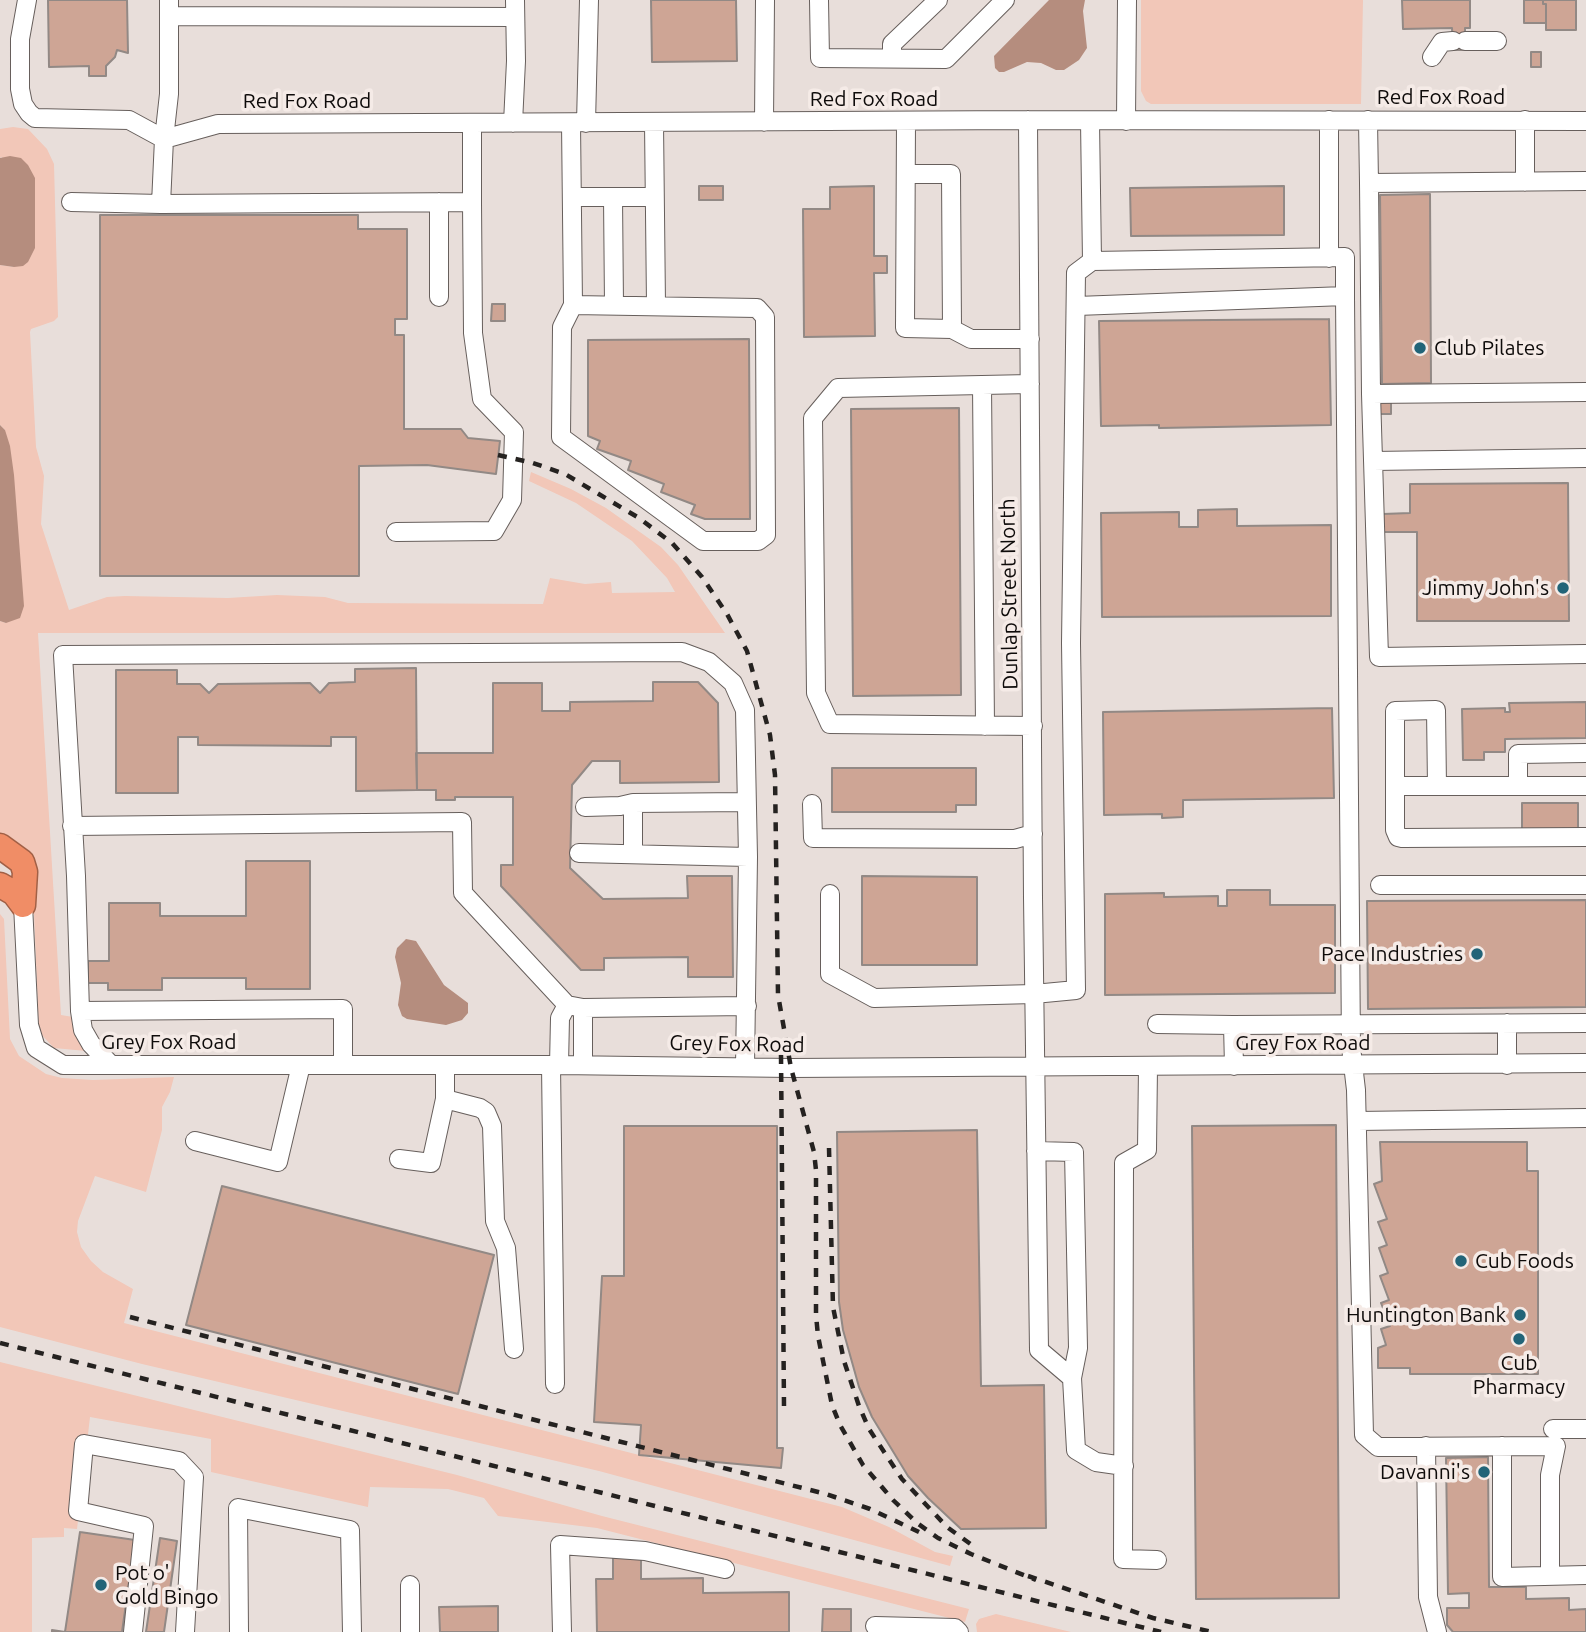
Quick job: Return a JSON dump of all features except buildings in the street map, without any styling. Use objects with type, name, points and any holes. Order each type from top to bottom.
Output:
[{"type":"highway","points":[[0,846],[22,862],[25,872],[23,905]]},
{"type":"highway","points":[[0,885],[13,893],[23,905]]},
{"type":"street","points":[[27,0],[20,39],[20,89],[23,104],[29,113],[35,118],[128,120],[164,139]]},
{"type":"street","points":[[573,305],[757,308],[765,317],[766,535],[758,541],[703,541],[561,437],[562,327],[573,305],[572,197],[589,0]]},
{"type":"street","points":[[764,122],[765,0]]},
{"type":"street","points":[[819,0],[820,58],[946,59],[1005,0]]},
{"type":"street","points":[[892,58],[892,44],[938,0]]},
{"type":"street","points":[[1126,121],[1127,0]]},
{"type":"street","points":[[161,204],[169,94],[169,8],[515,8],[513,123]]},
{"type":"street","points":[[1432,57],[1442,42],[1497,41]]},
{"type":"street","name":"Red Fox Road","points":[[164,139],[218,124],[1028,120],[1586,121]]},
{"type":"street","name":"Dunlap Street North","points":[[1028,120],[1039,1350],[1072,1378]]},
{"type":"street","points":[[1329,120],[1329,258]]},
{"type":"street","points":[[1368,120],[1371,394],[1379,657],[1586,654]]},
{"type":"street","points":[[1525,120],[1525,182]]},
{"type":"street","points":[[1090,121],[1092,261]]},
{"type":"street","points":[[654,122],[656,305]]},
{"type":"street","points":[[906,122],[905,328],[952,329],[971,339],[1030,339]]},
{"type":"street","points":[[396,532],[494,531],[512,500],[514,432],[482,399],[473,333],[472,123]]},
{"type":"street","points":[[906,174],[951,174],[952,329]]},
{"type":"street","points":[[1369,183],[1586,181]]},
{"type":"street","points":[[572,197],[654,197]]},
{"type":"street","points":[[613,197],[614,305]]},
{"type":"street","points":[[71,202],[472,202]]},
{"type":"street","points":[[439,202],[439,297]]},
{"type":"street","points":[[830,894],[830,974],[874,998],[1034,994],[1076,990],[1071,643],[1076,273],[1092,261],[1345,257],[1351,1023],[1357,1121],[1364,1435],[1378,1447],[1556,1446],[1550,1475],[1550,1576]]},
{"type":"street","points":[[1077,306],[1345,296]]},
{"type":"street","points":[[1030,384],[838,388],[813,418],[816,693],[830,724],[1033,726]]},
{"type":"street","points":[[982,385],[985,726]]},
{"type":"street","points":[[1371,394],[1586,391]]},
{"type":"street","points":[[1373,461],[1586,458]]},
{"type":"street","points":[[111,1065],[91,1044],[83,1030],[80,1011],[63,655],[682,652],[709,662],[733,683],[746,710],[746,1067]]},
{"type":"street","points":[[1437,786],[1436,710],[1395,711],[1395,830],[1398,837],[1586,837]]},
{"type":"street","points":[[1518,786],[1518,754],[1586,753]]},
{"type":"street","points":[[1395,786],[1586,786]]},
{"type":"street","points":[[586,807],[633,803],[746,802]]},
{"type":"street","points":[[633,803],[633,853]]},
{"type":"street","points":[[812,804],[813,838],[1015,839],[1033,834]]},
{"type":"street","points":[[72,826],[462,822],[463,893],[575,1007],[583,1065]]},
{"type":"street","points":[[579,853],[748,857]]},
{"type":"street","points":[[1380,885],[1586,885]]},
{"type":"street","name":"Grey Fox Road","points":[[23,905],[29,1025],[36,1048],[63,1065],[1035,1067],[1586,1063]]},
{"type":"street","points":[[555,1384],[555,1065],[560,1018],[575,1007],[747,1006]]},
{"type":"street","points":[[80,1011],[343,1009],[343,1065]]},
{"type":"street","points":[[1507,1023],[1507,1065]]},
{"type":"street","points":[[1157,1024],[1586,1023]]},
{"type":"street","points":[[1233,1025],[1234,1066]]},
{"type":"street","points":[[195,1141],[278,1163],[301,1065]]},
{"type":"street","points":[[399,1159],[431,1163],[445,1099],[445,1065]]},
{"type":"street","points":[[1149,1066],[1147,1150],[1125,1163],[1123,1559],[1157,1560]]},
{"type":"street","points":[[445,1099],[480,1108],[486,1112],[492,1126],[495,1221],[506,1248],[514,1349]]},
{"type":"street","points":[[1357,1121],[1586,1118]]},
{"type":"street","points":[[1036,1150],[1074,1152],[1078,1348],[1072,1378],[1076,1450],[1096,1462],[1124,1466]]},
{"type":"street","points":[[1553,1429],[1586,1429]]},
{"type":"street","points":[[133,1632],[144,1526],[78,1511],[85,1444],[179,1461],[194,1477],[185,1632]]},
{"type":"street","points":[[1502,1446],[1502,1577],[1586,1575]]},
{"type":"street","points":[[1426,1447],[1428,1597],[1437,1632]]},
{"type":"street","points":[[239,1632],[238,1508],[350,1530],[352,1632]]},
{"type":"street","points":[[562,1632],[560,1545],[645,1550],[725,1569]]},
{"type":"street","points":[[410,1585],[410,1632]]},
{"type":"street","points":[[875,1626],[954,1628],[959,1632]]},
{"type":"shaded area","points":[[1049,0],[1085,0],[1083,11],[1087,48],[1079,60],[1064,70],[1027,62],[999,72],[995,68],[994,56]]},
{"type":"shaded area","points":[[1141,0],[1363,0],[1361,104],[1151,104],[1146,101],[1141,91]]},
{"type":"shaded area","points":[[0,129],[28,129],[47,149],[54,164],[58,317],[31,329],[30,332],[36,447],[44,476],[41,524],[69,610],[107,597],[125,596],[228,598],[277,595],[325,597],[348,603],[543,604],[550,578],[585,584],[611,582],[612,593],[675,592],[667,578],[632,541],[576,503],[529,481],[531,472],[606,508],[661,547],[678,565],[725,633],[38,633],[61,1015],[73,1017],[86,1051],[54,1048],[39,1032],[32,867],[26,852],[17,843],[0,836],[0,621],[6,623],[5,430],[0,425],[0,265],[14,267],[2,157],[0,158]]},
{"type":"shaded area","points":[[0,158],[21,158],[35,178],[35,248],[28,262],[14,267],[0,265]]},
{"type":"shaded area","points":[[0,425],[5,430],[10,446],[14,475],[24,606],[20,618],[6,623],[0,621]]},
{"type":"shaded area","points":[[0,914],[4,919],[10,1039],[19,1056],[46,1074],[62,1078],[93,1080],[174,1077],[162,1107],[162,1130],[146,1192],[95,1176],[78,1221],[77,1232],[81,1247],[91,1261],[103,1272],[133,1289],[124,1323],[842,1507],[889,1527],[935,1552],[953,1556],[950,1566],[599,1471],[142,1364],[0,1327]]},
{"type":"shaded area","points":[[406,939],[416,941],[444,985],[468,1003],[468,1013],[462,1020],[446,1025],[402,1016],[398,1005],[401,983],[395,957],[397,948]]},
{"type":"shaded area","points":[[0,1362],[457,1475],[602,1516],[969,1609],[965,1622],[597,1528],[498,1516],[484,1498],[448,1489],[370,1487],[368,1507],[211,1472],[211,1439],[90,1417],[77,1529],[64,1528],[64,1537],[32,1538],[32,1632],[0,1632]]},
{"type":"shaded area","points":[[996,1614],[1071,1632],[977,1632],[976,1624],[979,1619]]},
{"type":"railway","points":[[498,455],[565,474],[639,518],[672,543],[702,577],[727,614],[747,651],[770,735],[775,775],[778,995],[791,1068],[814,1152],[816,1315],[832,1405],[863,1465],[917,1523],[938,1538],[971,1554],[1036,1580]]},
{"type":"railway","points":[[781,1055],[784,1406]]},
{"type":"railway","points":[[829,1148],[833,1307],[844,1361],[859,1406],[869,1429],[902,1479],[947,1527],[976,1548]]},
{"type":"railway","points":[[130,1317],[826,1494],[870,1509],[919,1532]]},
{"type":"railway","points":[[0,1343],[1161,1632]]},
{"type":"railway","points":[[1028,1576],[1153,1618],[1212,1632]]},
{"type":"place","name":"Club Pilates","points":[[1420,348]]},
{"type":"place","name":"Jimmy John's","points":[[1563,588]]},
{"type":"place","name":"Pace Industries","points":[[1477,954]]},
{"type":"place","name":"Cub Foods","points":[[1461,1261]]},
{"type":"place","name":"Huntington Bank","points":[[1520,1315]]},
{"type":"place","name":"Cub Pharmacy","points":[[1519,1339]]},
{"type":"place","name":"Davanni's","points":[[1484,1472]]},
{"type":"place","name":"Pot o' Gold Bingo","points":[[101,1585]]}]
